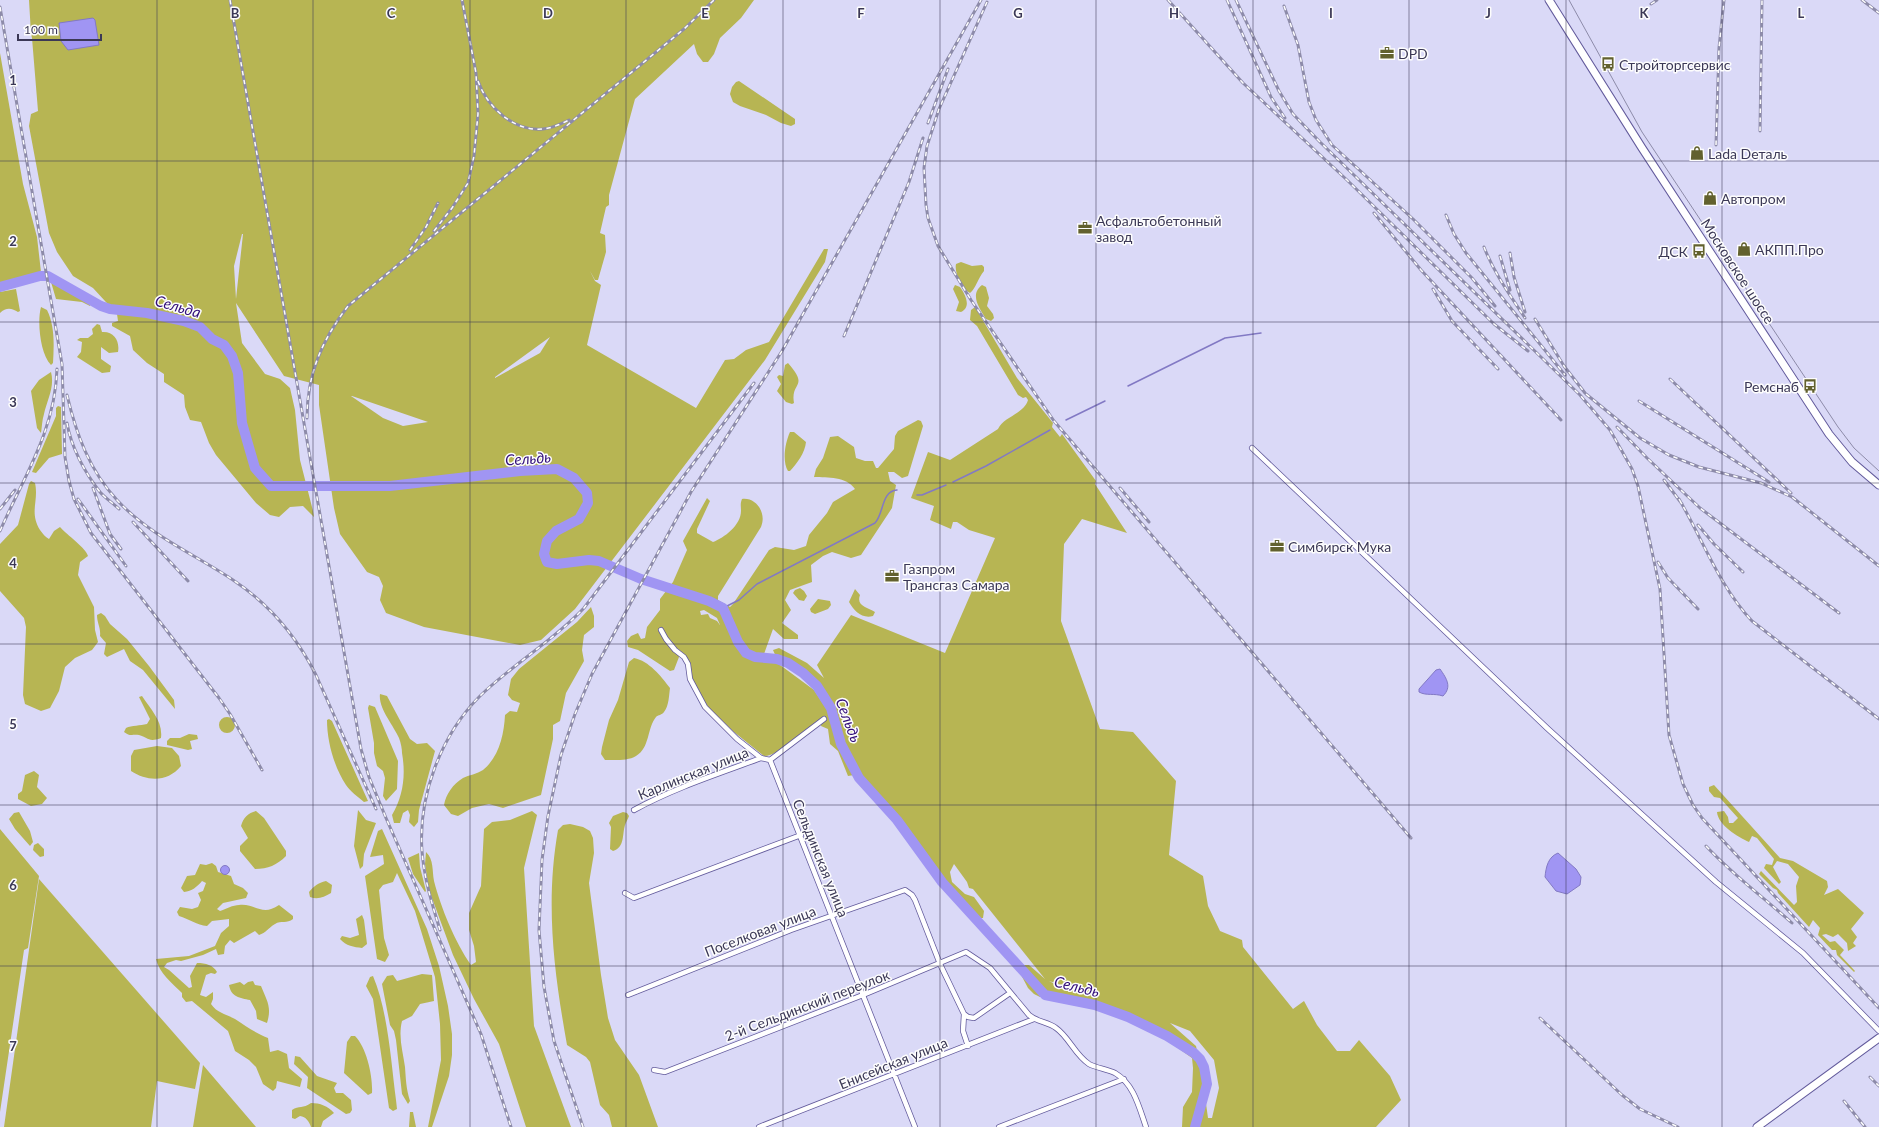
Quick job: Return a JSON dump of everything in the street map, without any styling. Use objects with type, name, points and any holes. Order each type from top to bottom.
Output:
[{"type":"main road","name":"Московское шоссе","points":[[1549,0],[1642,148],[1829,434],[1852,462],[1879,485]]},
{"type":"main road","points":[[1757,1127],[1879,1038]]},
{"type":"street","points":[[1252,448],[1548,728],[1716,882],[1803,953],[1879,1030]]},
{"type":"street","points":[[661,630],[670,645],[684,657],[688,664],[690,679],[706,707],[737,739],[761,758],[770,760],[824,719]]},
{"type":"street","name":"Карлинская улица","points":[[634,810],[653,800],[705,778],[761,758]]},
{"type":"street","name":"Сельдинская улица","points":[[770,760],[801,835],[915,1127]]},
{"type":"street","points":[[625,893],[634,898],[801,835]]},
{"type":"street","name":"Поселковая улица","points":[[628,995],[832,915],[901,890],[908,892],[915,900],[940,964]]},
{"type":"street","name":"2-й Сельдинский переулок","points":[[654,1070],[665,1072],[863,996],[966,952],[990,968],[1010,993]]},
{"type":"street","points":[[940,964],[964,1014],[963,1031],[968,1046]]},
{"type":"street","points":[[964,1014],[968,1017],[974,1018],[1010,993],[1034,1019],[1054,1026],[1063,1033],[1069,1043],[1088,1064],[1114,1073],[1124,1079],[1131,1087],[1146,1127]]},
{"type":"street","name":"Енисейская улица","points":[[759,1127],[1034,1019]]},
{"type":"street","points":[[999,1127],[1124,1079]]},
{"type":"shaded area","points":[[29,0],[754,0],[741,18],[720,38],[714,54],[708,62],[703,62],[697,54],[694,44],[635,99],[609,195],[609,205],[606,207],[600,233],[605,235],[606,252],[598,280],[595,280],[590,271],[595,281],[601,285],[587,345],[696,408],[725,360],[734,359],[746,350],[769,342],[824,249],[828,249],[825,262],[765,360],[575,609],[541,640],[520,645],[424,627],[386,613],[380,600],[383,586],[379,577],[367,572],[340,534],[334,508],[319,405],[319,385],[284,376],[236,303],[242,343],[265,374],[280,379],[290,388],[295,410],[300,460],[314,517],[303,506],[290,507],[279,517],[270,515],[256,503],[216,455],[209,443],[201,422],[190,420],[185,407],[184,395],[164,382],[164,374],[147,363],[133,350],[130,336],[112,326],[112,323],[118,321],[117,314],[93,288],[73,276],[57,252],[49,233],[29,126],[31,114],[38,111]],"holes":[[[243,234],[236,299],[234,266]],[[550,337],[540,353],[495,377]],[[351,396],[428,422],[403,426],[383,418]]]},
{"type":"shaded area","points":[[93,18],[95,20],[99,45],[68,50],[61,41],[59,23]]},
{"type":"shaded area","points":[[0,53],[23,184],[37,237],[41,272],[15,279],[12,283],[9,280],[0,283]]},
{"type":"shaded area","points":[[739,81],[795,119],[795,124],[791,126],[781,123],[766,115],[733,102],[730,94],[732,87]]},
{"type":"shaded area","points":[[961,262],[972,266],[982,265],[984,267],[984,271],[970,293],[964,288],[957,276],[956,264]]},
{"type":"shaded area","points":[[52,280],[78,291],[91,303],[90,306],[82,302],[56,299],[51,282]]},
{"type":"shaded area","points":[[955,285],[960,287],[964,293],[967,304],[961,312],[956,311],[959,302],[953,289]]},
{"type":"shaded area","points":[[982,285],[986,287],[989,298],[987,306],[994,318],[991,321],[986,319],[976,298],[976,293]]},
{"type":"shaded area","points":[[16,289],[20,311],[18,312],[9,309],[0,313],[0,292]]},
{"type":"shaded area","points":[[41,307],[47,310],[53,329],[53,363],[51,365],[44,353],[40,337],[39,320]]},
{"type":"shaded area","points":[[975,307],[1017,378],[1053,423],[1052,427],[1060,437],[1062,434],[1096,481],[1095,484],[1127,533],[1082,519],[1064,544],[1061,621],[1100,729],[1133,732],[1176,781],[1169,855],[1203,876],[1208,906],[1220,931],[1242,940],[1243,947],[1293,1009],[1304,1001],[1317,1025],[1337,1051],[1350,1051],[1359,1040],[1390,1076],[1401,1100],[1376,1127],[1182,1127],[1183,1107],[1192,1092],[1192,1058],[1168,1041],[1117,1016],[1067,996],[1040,997],[1034,994],[1028,988],[1019,971],[1024,965],[1029,965],[1045,979],[973,889],[969,888],[967,882],[954,864],[950,872],[952,882],[965,894],[974,897],[984,911],[983,918],[975,918],[942,882],[897,820],[859,778],[854,775],[848,776],[838,751],[830,744],[828,729],[821,726],[822,718],[785,747],[770,755],[764,756],[734,732],[708,707],[692,679],[685,655],[678,649],[679,657],[674,670],[670,671],[638,650],[628,647],[627,641],[631,636],[638,633],[641,639],[645,638],[647,627],[660,610],[660,599],[673,582],[687,550],[683,541],[707,498],[710,501],[697,529],[697,533],[713,542],[727,534],[735,526],[740,516],[742,499],[747,499],[756,503],[763,516],[761,527],[718,596],[718,600],[730,607],[769,550],[775,547],[794,550],[806,546],[809,535],[827,513],[833,502],[855,489],[847,482],[842,480],[814,477],[816,469],[823,458],[830,437],[838,436],[854,447],[856,458],[865,461],[873,461],[876,468],[878,468],[894,449],[895,436],[898,431],[918,420],[921,421],[923,426],[908,476],[902,478],[894,472],[888,472],[890,481],[896,485],[892,508],[861,555],[851,558],[832,552],[823,556],[811,565],[812,582],[790,590],[785,600],[791,610],[782,623],[798,635],[798,639],[784,639],[773,629],[764,654],[767,661],[776,662],[814,690],[822,702],[816,687],[811,681],[799,670],[777,659],[773,650],[779,648],[807,663],[824,678],[817,665],[851,615],[945,653],[995,538],[969,530],[957,522],[953,522],[951,529],[930,520],[934,506],[911,498],[928,452],[950,460],[998,429],[1005,421],[1022,409],[1028,400],[1026,397],[1023,398],[1018,395],[977,326],[970,320],[971,310]],"holes":[[[704,610],[717,618],[720,625],[717,621],[710,618],[708,614],[701,615],[700,611]],[[1049,981],[1086,993],[1063,988]],[[1170,1023],[1190,1031],[1214,1060],[1219,1088],[1212,1118],[1208,1118],[1196,1046]]]},
{"type":"shaded area","points":[[97,324],[100,325],[102,332],[113,335],[118,344],[118,352],[109,353],[101,347],[101,359],[111,366],[110,372],[102,373],[77,357],[81,352],[82,342],[77,340],[80,338],[88,338],[93,334],[92,329]]},
{"type":"shaded area","points":[[788,363],[798,377],[799,381],[794,391],[794,403],[792,404],[786,402],[777,391],[781,384],[777,377],[779,375],[783,376],[785,365]]},
{"type":"shaded area","points":[[51,372],[52,383],[43,416],[41,433],[37,428],[31,391],[39,380]]},
{"type":"shaded area","points":[[58,406],[61,407],[62,454],[49,458],[36,473],[32,472],[56,416],[56,408]]},
{"type":"shaded area","points":[[790,432],[794,432],[806,442],[800,458],[790,471],[788,471],[785,462],[785,452]]},
{"type":"shaded area","points":[[31,481],[35,483],[36,489],[35,518],[42,533],[49,539],[54,531],[60,527],[87,553],[88,556],[80,562],[78,575],[94,607],[95,630],[98,642],[92,650],[75,658],[65,667],[59,691],[50,708],[41,711],[25,704],[23,695],[26,627],[24,618],[0,591],[0,544],[18,525]]},
{"type":"shaded area","points":[[800,588],[807,596],[804,601],[799,600],[793,593],[795,590]]},
{"type":"shaded area","points":[[855,589],[860,595],[859,599],[861,604],[875,612],[873,616],[869,617],[859,614],[849,602]]},
{"type":"shaded area","points":[[818,599],[830,601],[831,605],[828,609],[815,614],[811,612],[810,609]]},
{"type":"shaded area","points":[[591,607],[594,616],[594,627],[584,635],[582,650],[584,661],[566,693],[560,721],[553,725],[553,739],[541,795],[503,808],[489,804],[472,808],[458,816],[451,814],[444,805],[450,790],[463,778],[483,770],[488,765],[493,759],[500,745],[505,715],[510,711],[517,712],[520,703],[512,700],[508,695],[511,679],[519,669],[577,622]]},
{"type":"shaded area","points":[[101,613],[110,624],[127,639],[149,666],[174,700],[175,709],[143,670],[130,661],[124,649],[107,657],[104,654],[106,643],[100,636],[97,618],[97,615]]},
{"type":"shaded area","points":[[634,658],[645,662],[650,666],[659,674],[670,688],[668,704],[666,710],[656,717],[653,722],[644,748],[641,752],[629,759],[605,760],[601,754],[609,720],[618,700],[629,662]]},
{"type":"shaded area","points":[[1440,669],[1448,683],[1446,693],[1443,696],[1419,692],[1419,689],[1436,670]]},
{"type":"shaded area","points":[[380,694],[387,696],[410,739],[417,744],[427,743],[435,751],[419,810],[418,822],[414,827],[409,822],[410,815],[408,810],[403,813],[400,823],[394,823],[392,815],[399,801],[403,786],[404,770],[402,748],[397,733],[381,705]]},
{"type":"shaded area","points":[[142,696],[158,721],[161,738],[151,740],[139,735],[130,735],[124,732],[128,727],[147,724],[150,719],[139,697]]},
{"type":"shaded area","points":[[369,705],[375,707],[398,761],[397,789],[386,801],[383,796],[385,778],[383,771],[377,766],[374,753],[374,743],[368,708]]},
{"type":"shaded area","points":[[227,717],[234,722],[235,725],[230,732],[227,733],[220,728],[219,725],[224,718]]},
{"type":"shaded area","points":[[329,719],[332,721],[368,801],[364,802],[346,785],[338,770],[332,754],[328,736],[327,720]]},
{"type":"shaded area","points":[[189,734],[197,735],[198,739],[190,741],[192,749],[188,750],[167,745],[167,741],[170,738],[180,738]]},
{"type":"shaded area","points":[[157,746],[172,748],[179,756],[181,766],[170,775],[158,779],[137,775],[131,771],[131,756],[134,750]]},
{"type":"shaded area","points":[[34,771],[39,775],[37,787],[47,798],[42,804],[31,806],[18,799],[18,794],[22,791],[25,775]]},
{"type":"shaded area","points":[[1714,785],[1780,858],[1793,861],[1827,881],[1828,887],[1824,895],[1838,889],[1864,913],[1851,929],[1857,937],[1853,943],[1856,946],[1848,951],[1847,943],[1838,934],[1833,937],[1826,934],[1822,935],[1830,942],[1835,941],[1844,950],[1840,955],[1855,971],[1854,972],[1837,955],[1836,950],[1832,950],[1818,935],[1820,928],[1813,920],[1809,927],[1778,893],[1777,890],[1759,874],[1761,871],[1794,905],[1797,902],[1796,886],[1799,877],[1788,864],[1777,861],[1773,867],[1781,882],[1779,884],[1764,868],[1766,864],[1772,865],[1774,859],[1757,838],[1752,836],[1749,842],[1734,834],[1725,826],[1718,817],[1717,812],[1724,811],[1728,817],[1729,823],[1733,823],[1738,818],[1720,798],[1714,797],[1709,791],[1709,787]]},
{"type":"shaded area","points":[[358,810],[366,820],[376,823],[364,854],[363,866],[360,869],[354,846]]},
{"type":"shaded area","points":[[256,811],[264,818],[286,851],[286,856],[272,866],[255,869],[240,851],[240,846],[248,838],[241,826],[243,821],[246,816]]},
{"type":"shaded area","points":[[532,811],[537,815],[524,868],[534,1026],[571,1127],[526,1127],[499,1044],[474,999],[453,955],[429,890],[425,864],[426,852],[432,862],[434,881],[440,902],[459,946],[471,965],[476,962],[474,946],[469,930],[469,913],[481,886],[484,829],[492,822],[510,820]]},
{"type":"shaded area","points":[[19,812],[30,831],[33,842],[30,846],[15,829],[9,819],[14,813]]},
{"type":"shaded area","points":[[623,812],[627,813],[629,816],[625,825],[620,847],[613,851],[610,849],[611,827],[609,823],[613,816]]},
{"type":"shaded area","points":[[570,824],[583,827],[590,831],[593,838],[594,853],[589,883],[608,1018],[615,1040],[639,1075],[658,1127],[612,1127],[609,1115],[600,1105],[590,1062],[586,1057],[567,1045],[555,964],[552,885],[558,830],[563,825]]},
{"type":"shaded area","points":[[0,829],[39,876],[28,948],[24,950],[0,1112]]},
{"type":"shaded area","points":[[382,829],[427,929],[439,966],[448,1006],[452,1034],[452,1055],[449,1076],[432,1127],[428,1127],[441,1060],[440,1024],[435,977],[415,911],[397,873],[393,882],[383,885],[379,890],[384,938],[389,955],[385,962],[377,959],[365,876],[384,864],[383,855],[370,857],[378,831]]},
{"type":"shaded area","points":[[38,843],[44,849],[44,856],[40,857],[33,850],[34,845]]},
{"type":"shaded area","points":[[419,853],[425,892],[413,874],[408,858]]},
{"type":"shaded area","points":[[1558,853],[1576,869],[1581,877],[1580,885],[1567,894],[1556,891],[1545,877],[1550,860]]},
{"type":"shaded area","points":[[212,863],[216,866],[218,872],[231,876],[234,884],[243,888],[248,893],[246,898],[223,903],[217,909],[220,911],[234,906],[245,905],[268,910],[279,905],[293,916],[293,919],[277,923],[259,935],[255,931],[234,943],[230,940],[225,946],[224,954],[218,955],[216,949],[203,955],[167,963],[164,967],[189,988],[192,987],[190,976],[197,963],[211,966],[217,972],[215,974],[211,973],[206,975],[200,995],[206,997],[213,992],[211,1004],[216,1009],[268,1038],[270,1052],[278,1050],[287,1054],[289,1068],[302,1079],[300,1087],[277,1081],[276,1088],[273,1091],[263,1084],[256,1067],[249,1060],[235,1051],[228,1031],[192,1001],[186,1002],[182,997],[182,993],[166,978],[156,959],[189,956],[215,946],[221,933],[229,926],[229,919],[212,921],[207,926],[179,916],[177,912],[180,907],[192,909],[198,907],[201,900],[198,893],[203,891],[206,883],[202,881],[194,888],[184,892],[181,888],[187,876],[195,875],[200,864],[206,865]]},
{"type":"shaded area","points":[[225,865],[230,870],[225,875],[220,870]]},
{"type":"shaded area","points":[[39,879],[200,1063],[195,1089],[157,1081],[151,1127],[4,1127]]},
{"type":"shaded area","points":[[326,881],[332,885],[331,893],[321,898],[310,897],[309,892],[313,888]]},
{"type":"shaded area","points":[[362,915],[367,944],[362,948],[347,945],[340,939],[342,936],[350,938],[359,935],[356,919]]},
{"type":"shaded area","points":[[422,974],[432,975],[434,1001],[420,1004],[412,1016],[402,1021],[400,1033],[410,1101],[408,1104],[402,1094],[396,1040],[394,1031],[390,1025],[382,984],[387,976],[393,975],[397,981]]},
{"type":"shaded area","points":[[373,976],[386,1021],[397,1109],[393,1111],[389,1108],[373,999],[366,986],[370,977]]},
{"type":"shaded area","points":[[253,981],[255,985],[261,986],[267,1000],[269,1013],[267,1023],[257,1019],[256,1011],[250,1000],[239,998],[230,989],[229,985],[240,982],[244,985]]},
{"type":"shaded area","points":[[351,1036],[355,1036],[359,1041],[366,1055],[372,1086],[372,1093],[368,1095],[344,1073],[347,1042]]},
{"type":"shaded area","points":[[295,1056],[300,1057],[317,1076],[337,1083],[334,1088],[336,1093],[343,1093],[351,1100],[352,1110],[350,1113],[346,1114],[307,1088],[308,1077],[294,1064]]},
{"type":"shaded area","points":[[203,1065],[256,1127],[193,1127]]},
{"type":"shaded area","points":[[311,1103],[324,1105],[334,1113],[323,1121],[321,1127],[311,1127],[304,1117],[300,1116],[295,1119],[292,1118],[292,1110]]},
{"type":"shaded area","points":[[410,1112],[413,1112],[416,1127],[409,1127]]},
{"type":"waterway","name":"Сельдь","points":[[0,287],[40,276],[48,276],[101,306],[110,309],[147,313],[184,321],[200,327],[212,339],[224,345],[232,356],[238,373],[242,423],[255,468],[271,486],[390,486],[520,471],[557,469],[574,478],[587,493],[588,503],[579,519],[556,531],[547,541],[544,554],[547,562],[557,564],[589,560],[599,561],[641,579],[709,601],[723,608],[738,642],[746,653],[755,657],[777,659],[788,663],[803,673],[817,686],[831,708],[841,744],[859,778],[897,820],[942,882],[1045,995],[1095,1005],[1128,1017],[1167,1036],[1194,1053],[1200,1059],[1204,1067],[1207,1084],[1195,1127]]},
{"type":"waterway","points":[[1128,386],[1225,338],[1261,333]]},
{"type":"waterway","points":[[1066,420],[1105,401]]},
{"type":"waterway","points":[[953,482],[986,466],[1050,430]]},
{"type":"waterway","points":[[917,495],[922,495],[946,485]]},
{"type":"waterway","points":[[723,608],[739,600],[757,584],[875,523],[888,494],[897,490]]},
{"type":"tram line","points":[[1569,0],[1642,132],[1838,427],[1854,448],[1879,471]]},
{"type":"railway","points":[[230,0],[361,749],[369,777],[386,818],[481,1034],[511,1127]]},
{"type":"railway","points":[[434,231],[452,208],[468,183],[474,156],[478,114],[476,73],[462,0]]},
{"type":"railway","points":[[307,418],[310,387],[318,358],[331,332],[348,306],[684,29],[714,0]]},
{"type":"railway","points":[[583,1127],[554,1041],[544,987],[539,930],[542,860],[548,816],[561,755],[575,714],[592,674],[691,492],[782,351],[981,0]]},
{"type":"railway","points":[[1168,0],[1243,83],[1347,180],[1494,324],[1528,351]]},
{"type":"railway","points":[[1227,0],[1271,97],[1285,118]]},
{"type":"railway","points":[[1236,0],[1279,91],[1293,114],[1580,395],[1610,430],[1632,469],[1638,486],[1660,589],[1669,735],[1683,784],[1693,805],[1702,818],[1879,1008]]},
{"type":"railway","points":[[1651,4],[1657,0]]},
{"type":"railway","points":[[1716,145],[1719,48],[1724,0]]},
{"type":"railway","points":[[1760,131],[1762,0]]},
{"type":"railway","points":[[1862,0],[1879,13]]},
{"type":"railway","points":[[987,2],[939,109],[927,146],[924,168],[926,205],[928,218],[938,246],[971,300],[1054,421],[1411,838]]},
{"type":"railway","points":[[1284,6],[1298,45],[1309,102],[1316,120],[1332,145],[1413,219],[1472,278],[1495,306]]},
{"type":"railway","points":[[0,7],[62,364],[65,457],[74,499],[91,533],[219,698],[230,714],[262,770]]},
{"type":"railway","points":[[928,123],[948,69]]},
{"type":"railway","points":[[478,81],[488,100],[503,116],[512,122],[532,129],[543,129],[556,126],[569,120]]},
{"type":"railway","points":[[844,336],[909,182],[923,138]]},
{"type":"railway","points":[[410,250],[426,227],[438,203]]},
{"type":"railway","points":[[1374,213],[1421,270],[1561,420]]},
{"type":"railway","points":[[1446,215],[1454,234],[1466,253],[1565,375]]},
{"type":"railway","points":[[1484,247],[1497,275],[1525,318]]},
{"type":"railway","points":[[1510,253],[1514,277],[1525,312]]},
{"type":"railway","points":[[1500,256],[1510,290]]},
{"type":"railway","points":[[1433,289],[1452,321],[1498,369]]},
{"type":"railway","points":[[1535,319],[1564,366],[1585,393]]},
{"type":"railway","points":[[0,531],[37,453],[51,413],[57,369]]},
{"type":"railway","points":[[1670,379],[1791,493]]},
{"type":"railway","points":[[440,930],[426,881],[422,851],[422,830],[428,788],[443,748],[466,712],[480,696],[506,673],[559,631],[584,608],[754,383]]},
{"type":"railway","points":[[1586,394],[1640,438],[1669,455],[1699,467],[1761,483],[1792,497],[1879,566]]},
{"type":"railway","points":[[67,395],[79,437],[91,464],[117,500],[143,524],[157,534],[246,589],[281,622],[291,635],[316,675],[376,809]]},
{"type":"railway","points":[[1639,401],[1769,482]]},
{"type":"railway","points":[[67,423],[75,450],[89,477],[102,494],[119,509]]},
{"type":"railway","points":[[1617,427],[1647,458],[1700,508],[1839,613]]},
{"type":"railway","points":[[1664,480],[1682,504]]},
{"type":"railway","points":[[93,488],[110,534],[121,549]]},
{"type":"railway","points":[[1120,488],[1149,522]]},
{"type":"railway","points":[[0,509],[15,490]]},
{"type":"railway","points":[[78,499],[126,566]]},
{"type":"railway","points":[[1679,499],[1721,578],[1740,607],[1752,621],[1879,719]]},
{"type":"railway","points":[[133,522],[188,581]]},
{"type":"railway","points":[[1698,525],[1714,544],[1743,572]]},
{"type":"railway","points":[[1658,562],[1668,578],[1698,609]]},
{"type":"railway","points":[[1706,846],[1737,876],[1792,923]]},
{"type":"railway","points":[[1540,1018],[1622,1095],[1640,1109],[1678,1127]]},
{"type":"railway","points":[[1870,1077],[1879,1086]]},
{"type":"railway","points":[[1844,1101],[1865,1127]]},
{"type":"place","name":"DPD","points":[[1387,53]]},
{"type":"place","name":"Стройторгсервис","points":[[1608,64]]},
{"type":"place","name":"Lada Dеталь","points":[[1697,153]]},
{"type":"place","name":"Автопром","points":[[1710,198]]},
{"type":"place","name":"Асфальтобетонный завод","points":[[1085,228]]},
{"type":"place","name":"АКПП.Про","points":[[1744,249]]},
{"type":"place","name":"ДСК","points":[[1699,251]]},
{"type":"place","name":"Ремснаб","points":[[1810,386]]},
{"type":"place","name":"Симбирск Мука","points":[[1277,546]]},
{"type":"place","name":"Газпром Трансгаз Самара","points":[[892,576]]},
{"type":"water label","name":"Сельда","points":[[178,306]]}]
